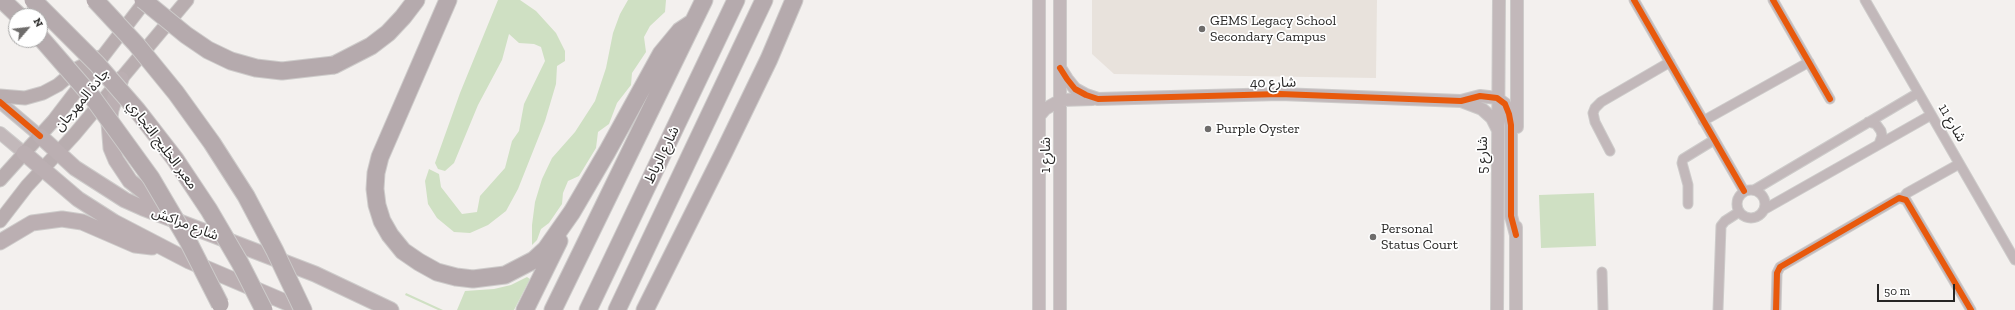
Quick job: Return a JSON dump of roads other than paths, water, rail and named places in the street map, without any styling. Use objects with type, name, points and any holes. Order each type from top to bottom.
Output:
[{"type":"highway","points":[[2,0],[10,8]]},
{"type":"highway","name":"معبر الخليج التجاري","points":[[33,0],[97,64],[138,110],[175,159],[209,210],[240,263],[264,310]]},
{"type":"highway","points":[[95,0],[141,50],[176,93],[212,144],[246,196],[276,251],[303,310]]},
{"type":"highway","points":[[145,0],[197,43],[208,50],[231,61],[256,68],[282,71],[334,65],[371,46],[388,33],[416,0]]},
{"type":"highway","points":[[448,0],[380,157],[376,173],[377,205],[382,221],[390,235],[403,251],[419,262],[437,272],[456,278],[489,278],[505,275],[534,260],[549,245],[572,212],[642,92],[661,54],[680,31],[692,23]]},
{"type":"highway","points":[[553,310],[704,0]]},
{"type":"highway","name":"شارع الرباط","points":[[588,310],[736,0]]},
{"type":"highway","name":"شارع الرباط","points":[[617,310],[764,0]]},
{"type":"highway","points":[[645,310],[769,59],[794,0]]},
{"type":"highway","points":[[48,46],[93,98],[151,178],[188,241],[221,308]]},
{"type":"highway","points":[[526,310],[572,212]]},
{"type":"highway","points":[[654,310],[658,282]]},
{"type":"main road","name":"جادة المهرجان","points":[[0,180],[40,136],[107,53],[145,0]]},
{"type":"main road","name":"جادة المهرجان","points":[[0,221],[42,169],[187,0]]},
{"type":"main road","points":[[0,96],[25,98],[43,93],[58,85],[78,68],[107,53]]},
{"type":"main road","points":[[120,79],[111,110],[109,123],[112,148],[116,160],[130,181],[183,223]]},
{"type":"main road","name":"شارع مراكش","points":[[40,136],[75,168],[108,190],[144,208],[315,274],[391,310]]},
{"type":"main road","name":"شارع مراكش","points":[[24,153],[96,211],[163,248],[303,310]]},
{"type":"main road","points":[[0,242],[32,223],[62,218],[82,222],[135,245],[163,248]]},
{"type":"street","name":"شارع 1","points":[[1039,0],[1039,310]]},
{"type":"street","name":"شارع 1","points":[[1060,0],[1060,310]]},
{"type":"street","name":"شارع 5","points":[[1497,310],[1497,98],[1499,0]]},
{"type":"street","points":[[1516,310],[1517,0]]},
{"type":"street","points":[[1773,0],[1830,99]]},
{"type":"street","name":"شارع 11","points":[[1865,0],[2015,260]]},
{"type":"street","points":[[1636,1],[1744,192]]},
{"type":"street","points":[[1610,151],[1595,122],[1593,113],[1595,108],[1601,102],[1670,62]]},
{"type":"street","points":[[1703,121],[1809,62]]},
{"type":"street","name":"شارع 40","points":[[1060,68],[1075,89],[1098,99],[1280,94],[1462,101],[1480,96],[1497,98]]},
{"type":"street","points":[[1918,93],[1754,190],[1744,192],[1738,198],[1737,208],[1739,212],[1746,218],[1756,218],[1763,213],[1765,209],[1931,115]]},
{"type":"street","points":[[1497,98],[1505,104],[1511,124],[1511,216],[1516,235]]},
{"type":"street","points":[[1039,116],[1045,109],[1060,100],[1098,99]]},
{"type":"street","points":[[1462,101],[1482,109],[1492,118],[1498,130]]},
{"type":"street","name":"شارع مراكش","points":[[0,102],[40,136]]},
{"type":"street","points":[[1868,122],[1876,124],[1881,131],[1879,144]]},
{"type":"street","name":"شارع مراكش","points":[[0,133],[24,153]]},
{"type":"street","points":[[1688,204],[1688,185],[1682,163],[1683,159],[1714,140]]},
{"type":"street","points":[[1776,310],[1777,273],[1780,267],[1896,199],[1903,198],[1907,193],[1959,164]]},
{"type":"street","points":[[1754,190],[1765,199],[1765,209]]},
{"type":"street","points":[[1903,198],[1906,200],[1971,310]]},
{"type":"street","points":[[1718,310],[1721,226],[1725,221],[1739,212]]},
{"type":"street","points":[[1498,253],[1502,282],[1503,310]]},
{"type":"street","points":[[1602,272],[1603,310]]},
{"type":"place","name":"GEMS Legacy School Secondary Campus","points":[[1202,29]]},
{"type":"place","name":"Purple Oyster","points":[[1208,129]]},
{"type":"place","name":"Personal Status Court","points":[[1373,237]]}]
